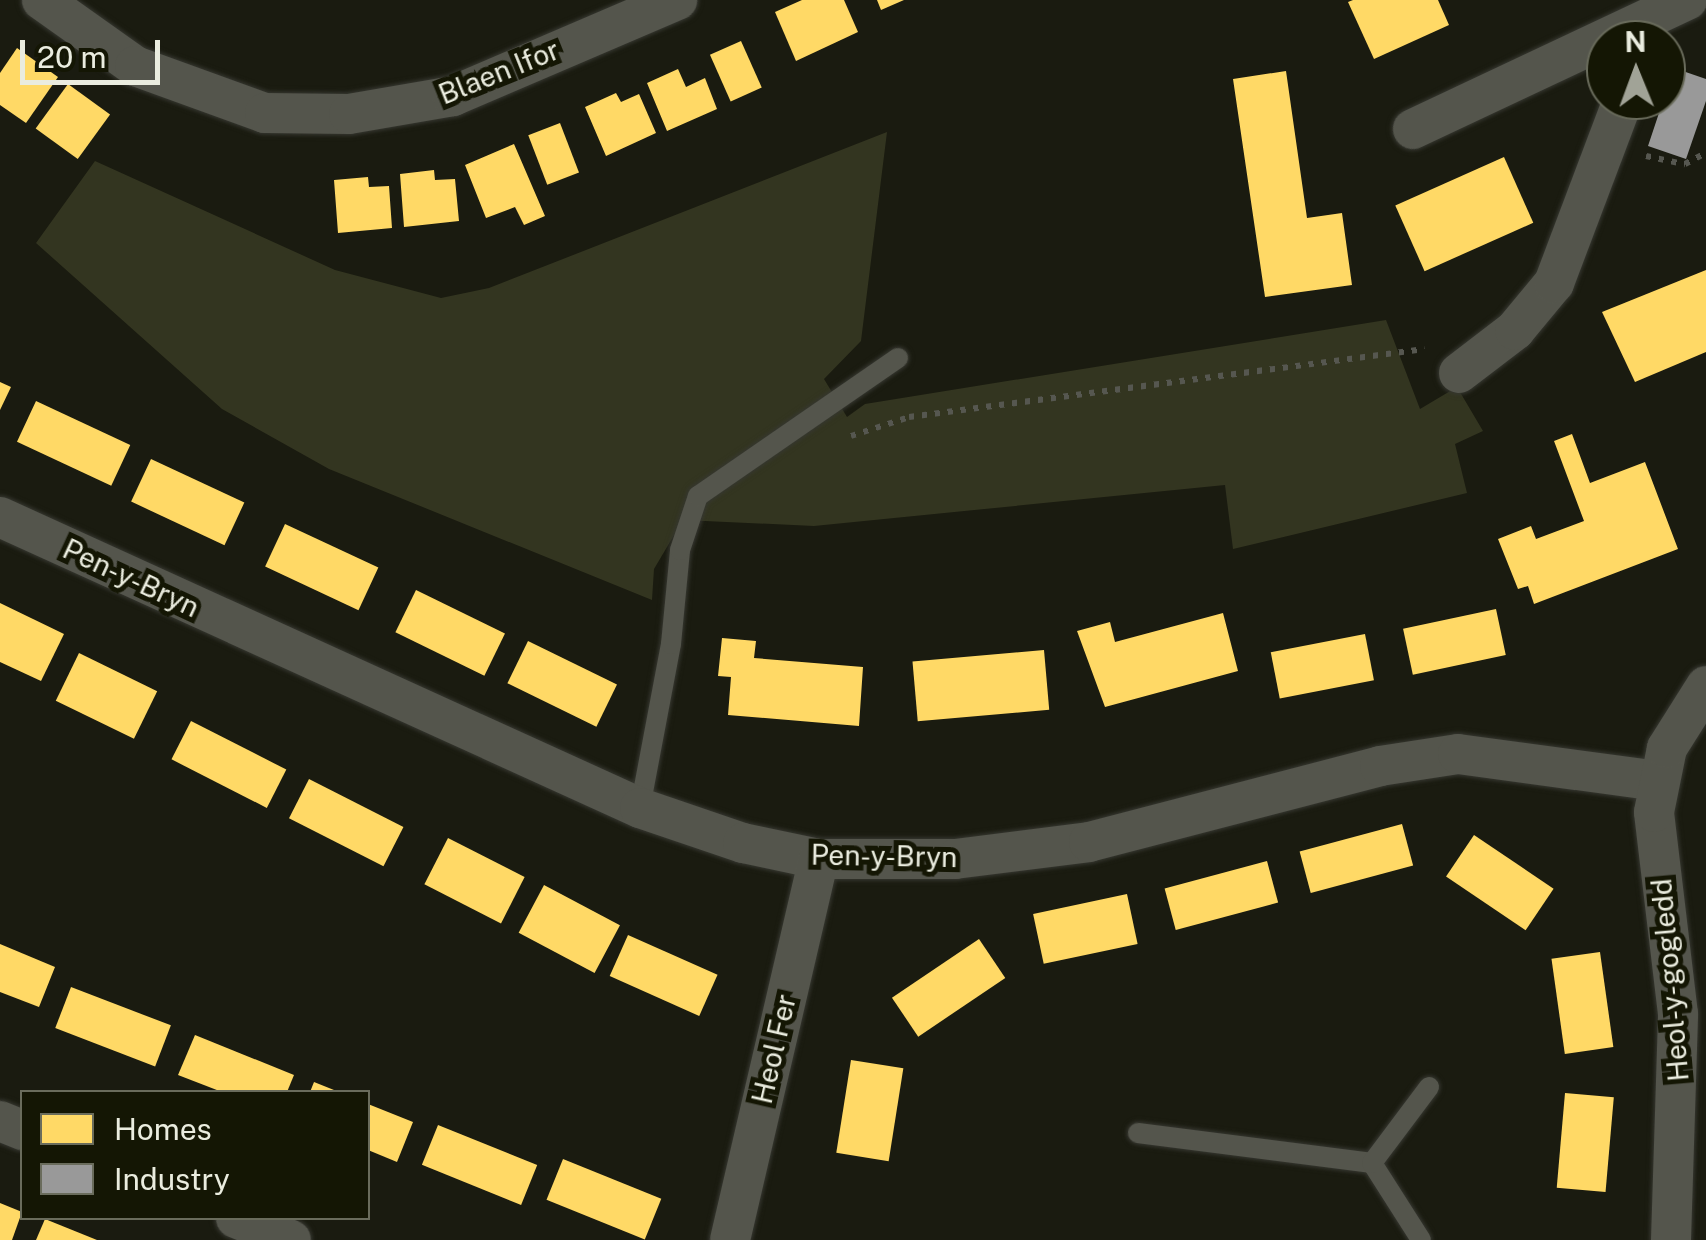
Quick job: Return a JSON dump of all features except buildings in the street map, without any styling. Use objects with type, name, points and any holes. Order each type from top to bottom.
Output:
[{"type":"street","name":"Blaen Ifor","points":[[42,0],[135,66],[265,113],[348,114],[454,96],[676,0]]},
{"type":"street","points":[[1659,20],[1687,0]]},
{"type":"street","points":[[1413,128],[1586,55]]},
{"type":"street","points":[[1458,372],[1515,330],[1554,282],[1615,120]]},
{"type":"street","name":"Pen-y-Bryn","points":[[0,517],[640,808],[743,844],[819,858],[956,858],[1089,842],[1380,766],[1458,754],[1657,780]]},
{"type":"street","points":[[1657,780],[1674,734],[1706,686]]},
{"type":"street","name":"Heol-y-gogledd","points":[[1657,780],[1654,812],[1692,1113],[1672,1240]]},
{"type":"street","name":"Heol Fer","points":[[730,1240],[819,858]]},
{"type":"street","points":[[241,1220],[291,1240]]},
{"type":"lane","points":[[640,808],[670,644],[680,550],[698,496],[898,358]]},
{"type":"lane","points":[[1372,1163],[1429,1087]]},
{"type":"lane","points":[[1138,1133],[1372,1163]]},
{"type":"lane","points":[[1372,1163],[1420,1240]]},
{"type":"path","points":[[1606,147],[1685,164],[1706,152]]},
{"type":"path","points":[[780,438],[815,447],[909,416],[1424,348],[1458,372]]},
{"type":"green space","points":[[887,132],[861,341],[824,379],[847,417],[865,404],[1386,320],[1420,409],[1457,387],[1483,431],[1455,444],[1467,493],[1233,549],[1225,485],[814,526],[683,520],[654,569],[652,600],[329,469],[222,409],[36,243],[95,161],[335,270],[441,298],[489,288]]}]
